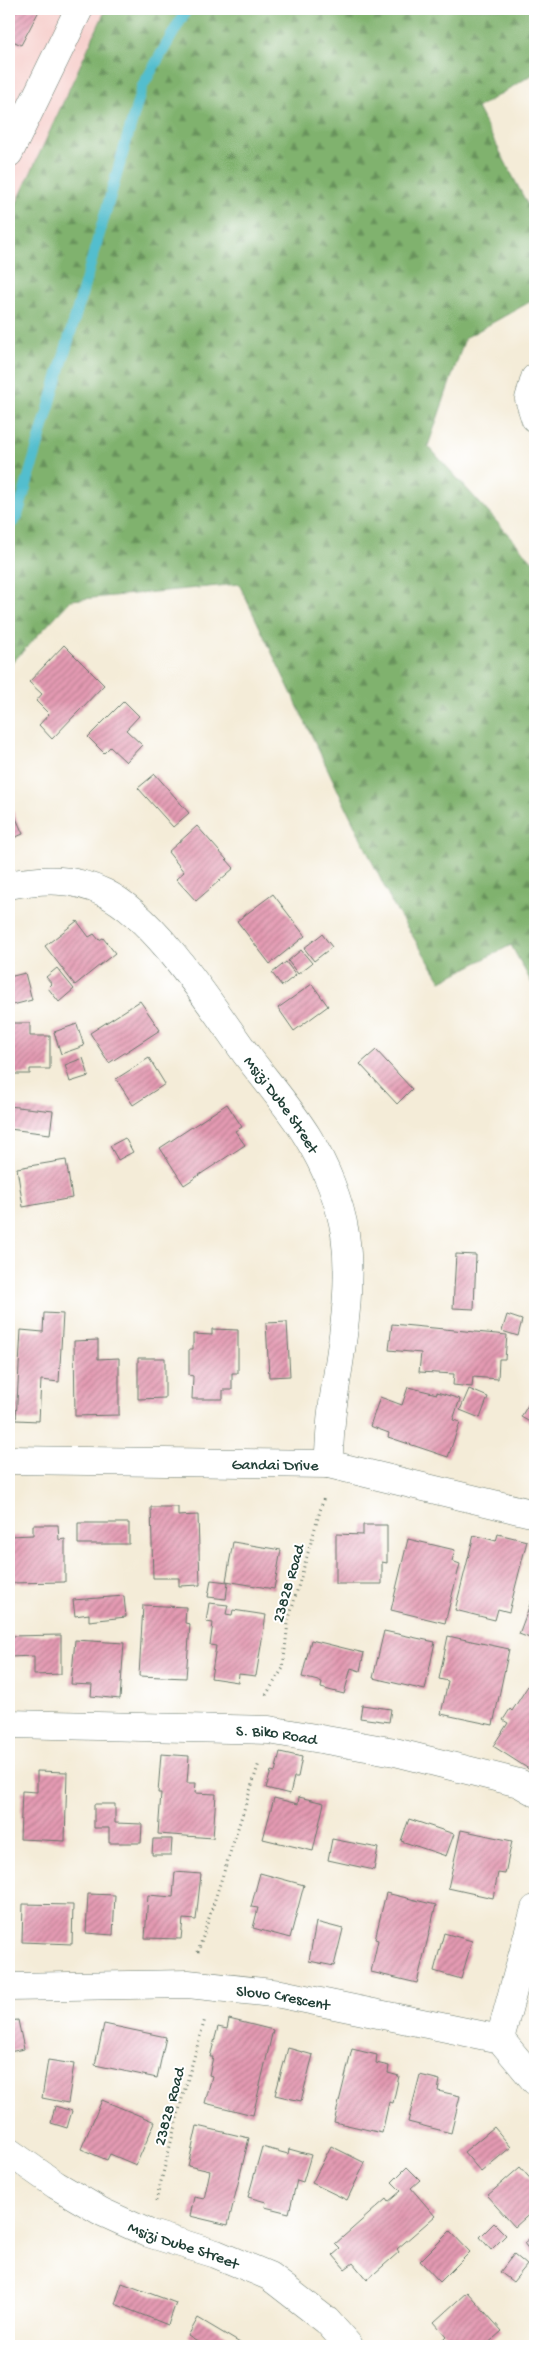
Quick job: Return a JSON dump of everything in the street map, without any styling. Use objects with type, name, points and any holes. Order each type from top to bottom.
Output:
[{"type":"street","points":[[9,153],[78,9]]},
{"type":"street","points":[[535,378],[528,399],[535,418]]},
{"type":"street","name":"Msizi Dube Street","points":[[9,885],[29,881],[66,880],[106,893],[128,909],[175,956],[307,1136],[332,1187],[345,1233],[348,1268],[347,1306],[333,1404],[328,1464]]},
{"type":"street","name":"Gandai Drive","points":[[9,1460],[328,1464],[535,1514]]},
{"type":"street","name":"S. Biko Road","points":[[9,1724],[257,1730],[394,1752],[519,1783],[535,1792]]},
{"type":"street","points":[[535,1909],[500,2039],[535,2081]]},
{"type":"street","name":"Slovo Crescent","points":[[9,1987],[188,1984],[281,1994],[500,2039]]},
{"type":"street","name":"Msizi Dube Street","points":[[9,2152],[64,2190],[102,2212],[148,2234],[216,2254],[268,2276],[327,2321],[349,2346]]},
{"type":"path","name":"23828 Road","points":[[188,1984],[257,1730],[283,1668],[288,1622],[323,1506],[328,1464]]},
{"type":"path","name":"23828 Road","points":[[148,2234],[182,2099],[215,1987]]},
{"type":"shaded area","points":[[9,9],[106,9],[9,220]]},
{"type":"green space","points":[[106,9],[535,9],[535,73],[477,108],[535,219],[535,299],[465,338],[428,446],[535,564],[535,989],[511,945],[441,981],[393,905],[239,584],[71,600],[9,666],[9,220]]},
{"type":"building","points":[[10,9],[40,9],[21,45],[9,39]]},
{"type":"building","points":[[64,645],[104,685],[52,739],[39,725],[49,714],[36,701],[42,694],[29,682]]},
{"type":"building","points":[[124,701],[139,716],[126,730],[142,745],[126,762],[110,747],[104,753],[88,737]]},
{"type":"building","points":[[155,774],[189,813],[173,827],[138,788]]},
{"type":"building","points":[[9,802],[23,834],[9,840]]},
{"type":"building","points":[[197,826],[234,868],[196,901],[176,879],[184,872],[168,852]]},
{"type":"building","points":[[273,894],[305,936],[270,964],[237,921]]},
{"type":"building","points":[[77,921],[89,937],[94,934],[99,940],[103,938],[115,953],[75,985],[45,946]]},
{"type":"building","points":[[322,934],[332,947],[314,961],[304,948]]},
{"type":"building","points":[[301,950],[312,963],[298,974],[288,961]]},
{"type":"building","points":[[286,962],[296,975],[282,986],[272,973]]},
{"type":"building","points":[[57,968],[74,989],[59,1002],[48,988],[52,984],[46,977]]},
{"type":"building","points":[[25,973],[32,1000],[9,1006],[9,977]]},
{"type":"building","points":[[312,984],[328,1006],[294,1031],[278,1008]]},
{"type":"building","points":[[140,1001],[160,1030],[109,1063],[90,1033]]},
{"type":"building","points":[[9,1023],[30,1023],[30,1036],[50,1036],[50,1069],[30,1069],[30,1074],[9,1074]]},
{"type":"building","points":[[77,1024],[84,1046],[61,1054],[54,1032]]},
{"type":"building","points":[[376,1050],[412,1089],[397,1104],[360,1064]]},
{"type":"building","points":[[83,1058],[89,1076],[70,1082],[65,1065]]},
{"type":"building","points":[[149,1058],[165,1084],[133,1105],[116,1079]]},
{"type":"building","points":[[227,1104],[242,1127],[235,1131],[245,1145],[184,1185],[160,1148]]},
{"type":"building","points":[[9,1106],[53,1111],[50,1134],[9,1129]]},
{"type":"building","points":[[125,1138],[133,1152],[118,1160],[110,1146]]},
{"type":"building","points":[[66,1160],[72,1198],[23,1207],[17,1168]]},
{"type":"building","points":[[456,1254],[476,1255],[474,1309],[453,1308]]},
{"type":"building","points":[[44,1313],[63,1314],[59,1382],[41,1380],[39,1421],[16,1420],[21,1330],[43,1332]]},
{"type":"building","points":[[507,1315],[522,1320],[518,1336],[502,1331]]},
{"type":"building","points":[[287,1322],[290,1376],[269,1377],[266,1323]]},
{"type":"building","points":[[392,1324],[507,1335],[505,1359],[499,1359],[498,1379],[473,1377],[472,1387],[453,1385],[454,1374],[419,1372],[421,1353],[389,1350]]},
{"type":"building","points":[[212,1329],[238,1330],[238,1373],[232,1373],[232,1390],[223,1390],[223,1399],[192,1399],[193,1376],[189,1375],[189,1349],[193,1349],[193,1334],[212,1335]]},
{"type":"building","points":[[98,1340],[98,1359],[119,1358],[119,1415],[75,1416],[74,1341]]},
{"type":"building","points":[[138,1358],[165,1358],[165,1398],[138,1399]]},
{"type":"building","points":[[408,1387],[437,1394],[437,1392],[460,1399],[453,1420],[460,1422],[448,1457],[388,1437],[389,1433],[370,1426],[380,1397],[402,1405]]},
{"type":"building","points":[[469,1389],[488,1397],[480,1418],[460,1410]]},
{"type":"building","points":[[532,1398],[535,1400],[535,1425],[521,1417]]},
{"type":"building","points":[[151,1507],[178,1507],[178,1516],[198,1515],[200,1585],[179,1586],[179,1578],[153,1578]]},
{"type":"building","points":[[78,1523],[129,1523],[129,1544],[78,1544]]},
{"type":"building","points":[[33,1525],[58,1525],[59,1540],[65,1539],[65,1582],[9,1583],[9,1536],[33,1535]]},
{"type":"building","points":[[363,1525],[387,1525],[387,1563],[382,1562],[382,1584],[336,1584],[336,1534],[363,1535]]},
{"type":"building","points":[[498,1534],[527,1541],[509,1612],[498,1609],[495,1620],[455,1610],[474,1535],[496,1541]]},
{"type":"building","points":[[408,1539],[455,1550],[452,1561],[460,1564],[445,1623],[391,1610]]},
{"type":"building","points":[[233,1542],[281,1550],[274,1589],[226,1581]]},
{"type":"building","points":[[211,1580],[228,1582],[226,1599],[208,1597]]},
{"type":"building","points":[[535,1591],[535,1640],[519,1634]]},
{"type":"building","points":[[124,1596],[126,1617],[89,1621],[89,1614],[75,1616],[73,1600]]},
{"type":"building","points":[[209,1603],[228,1605],[226,1614],[232,1615],[233,1610],[266,1615],[256,1676],[239,1674],[238,1682],[211,1678],[216,1646],[210,1645],[213,1623],[206,1622]]},
{"type":"building","points":[[143,1605],[186,1607],[185,1623],[190,1624],[186,1678],[139,1676]]},
{"type":"building","points":[[384,1631],[435,1642],[425,1690],[373,1678]]},
{"type":"building","points":[[61,1635],[61,1674],[34,1675],[34,1656],[9,1657],[9,1636]]},
{"type":"building","points":[[448,1636],[509,1649],[493,1725],[441,1714],[448,1681],[439,1679]]},
{"type":"building","points":[[75,1640],[124,1643],[120,1699],[91,1696],[92,1685],[71,1684]]},
{"type":"building","points":[[311,1640],[364,1653],[360,1671],[351,1668],[344,1694],[321,1688],[322,1682],[302,1677]]},
{"type":"building","points":[[535,1675],[535,1773],[493,1746],[508,1723],[503,1720],[510,1709],[512,1711]]},
{"type":"building","points":[[362,1705],[391,1709],[389,1722],[360,1718]]},
{"type":"building","points":[[280,1752],[302,1757],[298,1777],[294,1777],[290,1794],[266,1788],[271,1771],[275,1772]]},
{"type":"building","points":[[161,1754],[189,1756],[187,1783],[196,1783],[195,1793],[216,1794],[213,1838],[158,1834],[161,1793],[158,1793]]},
{"type":"building","points":[[37,1771],[67,1772],[65,1841],[20,1839],[22,1791],[37,1792]]},
{"type":"building","points":[[299,1797],[324,1803],[313,1851],[263,1839],[274,1798],[298,1804]]},
{"type":"building","points":[[94,1804],[115,1804],[115,1823],[142,1824],[141,1843],[109,1843],[109,1828],[94,1828]]},
{"type":"building","points":[[409,1819],[454,1834],[446,1856],[401,1841]]},
{"type":"building","points":[[461,1830],[512,1841],[505,1874],[498,1873],[493,1898],[448,1888]]},
{"type":"building","points":[[153,1839],[172,1839],[171,1855],[152,1855]]},
{"type":"building","points":[[332,1839],[378,1848],[374,1870],[328,1860]]},
{"type":"building","points":[[175,1872],[201,1874],[196,1920],[183,1919],[181,1939],[145,1938],[148,1895],[173,1897]]},
{"type":"building","points":[[260,1873],[304,1885],[290,1938],[253,1928],[258,1908],[251,1907]]},
{"type":"building","points":[[386,1893],[436,1905],[417,1983],[371,1972],[378,1940],[375,1939]]},
{"type":"building","points":[[88,1894],[115,1895],[113,1935],[86,1933]]},
{"type":"building","points":[[23,1904],[73,1905],[72,1944],[22,1942]]},
{"type":"building","points":[[316,1922],[343,1929],[334,1966],[309,1961]]},
{"type":"building","points":[[444,1933],[472,1941],[461,1979],[434,1971]]},
{"type":"building","points":[[229,2019],[273,2030],[253,2115],[205,2103],[212,2076],[209,2075],[213,2057],[210,2057],[218,2027],[227,2029]]},
{"type":"building","points":[[18,2020],[24,2049],[9,2052],[9,2021]]},
{"type":"building","points":[[104,2024],[166,2037],[157,2078],[95,2065]]},
{"type":"building","points":[[288,2048],[313,2055],[301,2101],[275,2095]]},
{"type":"building","points":[[352,2049],[377,2055],[376,2063],[389,2066],[388,2073],[399,2076],[393,2103],[389,2102],[382,2133],[334,2122]]},
{"type":"building","points":[[48,2060],[74,2064],[68,2103],[42,2098]]},
{"type":"building","points":[[420,2075],[440,2080],[438,2091],[460,2096],[451,2133],[408,2122]]},
{"type":"building","points":[[102,2100],[155,2122],[136,2165],[110,2154],[107,2160],[81,2149]]},
{"type":"building","points":[[55,2106],[72,2111],[67,2128],[51,2123]]},
{"type":"building","points":[[197,2126],[249,2138],[228,2225],[190,2216],[194,2197],[204,2199],[210,2171],[188,2166]]},
{"type":"building","points":[[494,2127],[511,2147],[481,2172],[464,2152]]},
{"type":"building","points":[[331,2146],[365,2163],[347,2200],[312,2183]]},
{"type":"building","points":[[262,2147],[288,2154],[289,2149],[311,2155],[303,2182],[297,2180],[289,2213],[265,2207],[266,2202],[248,2197]]},
{"type":"building","points":[[407,2167],[420,2180],[411,2188],[435,2216],[397,2249],[399,2252],[367,2280],[353,2263],[345,2269],[333,2255],[340,2249],[335,2244],[386,2199],[388,2202],[401,2191],[392,2182]]},
{"type":"building","points":[[520,2167],[535,2184],[535,2209],[515,2227],[487,2196]]},
{"type":"building","points":[[494,2223],[506,2235],[491,2250],[480,2237]]},
{"type":"building","points":[[450,2231],[470,2252],[440,2282],[420,2261]]},
{"type":"building","points":[[535,2234],[535,2258],[524,2243]]},
{"type":"building","points":[[514,2254],[527,2265],[513,2282],[500,2272]]},
{"type":"building","points":[[122,2283],[176,2303],[168,2325],[115,2304]]},
{"type":"building","points":[[467,2292],[502,2331],[485,2346],[444,2346],[440,2342],[446,2336],[434,2322]]},
{"type":"building","points":[[198,2318],[245,2346],[204,2346],[188,2336]]},
{"type":"waterway","points":[[9,526],[17,517],[142,87],[187,9]]}]
